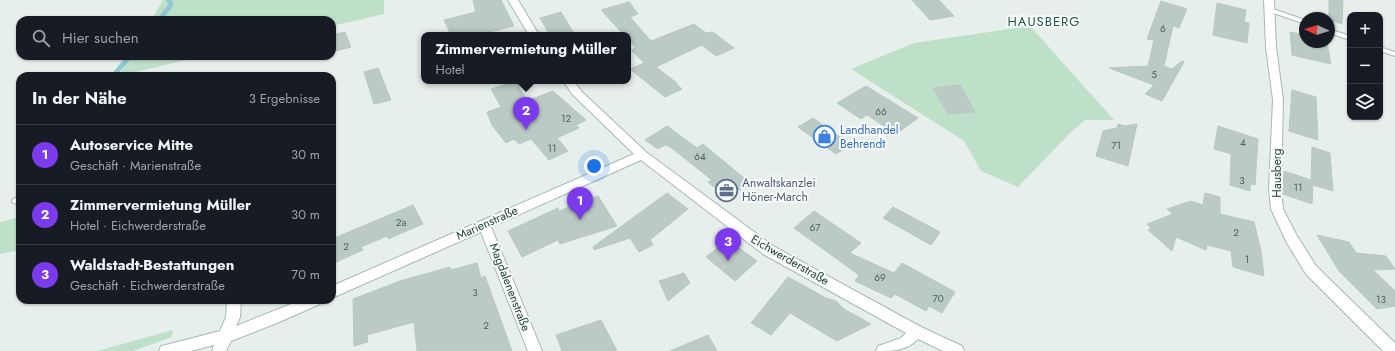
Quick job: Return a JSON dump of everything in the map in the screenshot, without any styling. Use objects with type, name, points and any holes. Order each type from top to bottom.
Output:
[{"type":"street","points":[[513,0],[532,32]]},
{"type":"street","name":"Hausberg","points":[[1270,5],[1271,47],[1278,100],[1275,189],[1277,209],[1292,239],[1311,270],[1393,351]]},
{"type":"street","name":"Eichwerderstraße","points":[[570,84],[577,93],[642,155],[768,250],[916,331],[957,351]]},
{"type":"street","name":"Marienstraße","points":[[336,290],[642,155]]},
{"type":"street","name":"Magdalenenstraße","points":[[483,224],[490,234],[535,351]]},
{"type":"street","points":[[220,351],[233,317],[234,304]]},
{"type":"street","points":[[166,351],[226,336],[272,320],[306,304]]},
{"type":"street","points":[[883,351],[906,343],[916,331]]},
{"type":"lane","points":[[1270,5],[1299,19]]},
{"type":"lane","points":[[1335,33],[1347,37]]},
{"type":"lane","points":[[1383,50],[1395,54]]},
{"type":"green space","points":[[163,0],[384,0],[384,14],[336,25],[336,16],[153,16]]},
{"type":"green space","points":[[1030,26],[1114,120],[1085,120],[1071,132],[1018,187],[981,171],[964,141],[851,69],[914,43]]},
{"type":"green space","points":[[128,60],[186,60],[136,72],[121,72]]},
{"type":"green space","points":[[16,218],[16,251],[0,254],[0,222]]},
{"type":"green space","points":[[173,330],[172,337],[133,351],[97,351]]},
{"type":"building","points":[[473,0],[501,0],[514,26],[490,32],[450,32],[444,20],[476,12]]},
{"type":"building","points":[[912,0],[939,0],[954,16],[930,20]]},
{"type":"building","points":[[1329,0],[1343,0],[1342,24],[1335,22],[1335,12],[1329,12]]},
{"type":"building","points":[[1161,1],[1187,9],[1179,28],[1173,26],[1164,66],[1172,69],[1182,61],[1184,62],[1162,101],[1145,94],[1154,85],[1109,68],[1148,66],[1154,40],[1147,39]]},
{"type":"building","points":[[629,2],[638,14],[630,17],[651,41],[694,24],[706,33],[713,32],[734,48],[716,56],[702,45],[656,67],[677,83],[675,83],[682,89],[665,97],[631,70],[644,63],[631,50],[636,48],[631,42],[631,32],[621,32],[601,10]]},
{"type":"building","points":[[1217,3],[1246,10],[1244,22],[1249,23],[1247,43],[1213,35]]},
{"type":"building","points":[[561,12],[573,32],[548,32],[540,18]]},
{"type":"building","points":[[345,32],[351,47],[336,51],[336,34]]},
{"type":"building","points":[[1290,32],[1299,34],[1299,48],[1328,48],[1331,64],[1292,55]]},
{"type":"building","points":[[378,68],[391,100],[374,104],[364,72]]},
{"type":"building","points":[[507,84],[518,84],[527,101],[553,91],[586,120],[576,125],[579,128],[557,138],[568,151],[549,160],[531,139],[519,144],[514,139],[506,143],[492,125],[487,112],[501,107],[491,89]]},
{"type":"building","points":[[960,85],[975,112],[948,114],[933,88]]},
{"type":"building","points":[[866,86],[918,118],[896,134],[867,115],[861,119],[837,103]]},
{"type":"building","points":[[1292,90],[1316,97],[1318,140],[1289,131]]},
{"type":"building","points":[[813,118],[851,145],[836,154],[798,127]]},
{"type":"building","points":[[1118,124],[1125,126],[1137,124],[1128,166],[1096,156],[1103,131],[1117,128]]},
{"type":"building","points":[[667,126],[697,148],[703,144],[750,183],[727,198],[708,182],[712,180],[669,146],[665,145],[658,149],[645,140]]},
{"type":"building","points":[[1218,126],[1258,139],[1255,185],[1250,184],[1250,191],[1230,185],[1231,154],[1214,149]]},
{"type":"building","points":[[1312,147],[1330,153],[1333,191],[1313,185],[1312,204],[1283,194],[1283,190],[1284,171],[1311,180]]},
{"type":"building","points":[[667,193],[688,209],[650,240],[653,245],[639,252],[630,238],[594,250],[593,247]]},
{"type":"building","points":[[1205,193],[1220,197],[1220,214],[1254,222],[1261,251],[1264,276],[1233,267],[1231,251],[1207,245],[1206,250],[1176,237],[1172,251],[1148,230],[1151,228],[1147,224],[1173,214],[1167,209],[1191,201],[1203,205]]},
{"type":"building","points":[[598,196],[617,226],[560,244],[558,240],[522,257],[508,231],[558,208],[559,211]]},
{"type":"building","points":[[413,205],[423,224],[388,239],[387,236],[361,247],[363,250],[336,262],[336,237]]},
{"type":"building","points":[[893,207],[940,232],[931,245],[883,218]]},
{"type":"building","points":[[814,211],[861,243],[850,253],[894,273],[902,263],[955,292],[942,313],[929,306],[926,311],[895,294],[891,298],[855,281],[859,275],[794,228]]},
{"type":"building","points":[[1317,235],[1349,242],[1356,253],[1386,256],[1395,269],[1373,270],[1395,291],[1395,306],[1377,309],[1339,271]]},
{"type":"building","points":[[728,240],[757,261],[735,281],[706,257]]},
{"type":"building","points":[[477,263],[481,278],[485,276],[512,351],[417,351],[414,322],[367,335],[368,342],[354,346],[353,299],[400,281],[450,267],[451,270]]},
{"type":"building","points":[[684,273],[690,283],[668,301],[659,281]]},
{"type":"building","points":[[788,277],[826,298],[836,301],[844,309],[871,324],[837,341],[790,313],[771,335],[751,323]]},
{"type":"building","points":[[601,320],[617,351],[562,351],[556,335]]},
{"type":"building","points":[[708,335],[717,351],[670,351]]},
{"type":"waterway","points":[[162,16],[171,5],[169,0]]},
{"type":"waterway","points":[[116,72],[127,60]]},
{"type":"place","name":"Zimmervermietung Müller","points":[[526,130]]},
{"type":"place","name":"Landhandel Behrendt","points":[[825,137]]},
{"type":"place","name":"Anwaltskanzlei Höner-March","points":[[726,190]]},
{"type":"place","name":"Autoservice Mitte","points":[[580,220]]},
{"type":"place","name":"Waldstadt-Bestattungen","points":[[728,261]]},
{"type":"district","name":"HAUSBERG","points":[[1044,21]]}]
